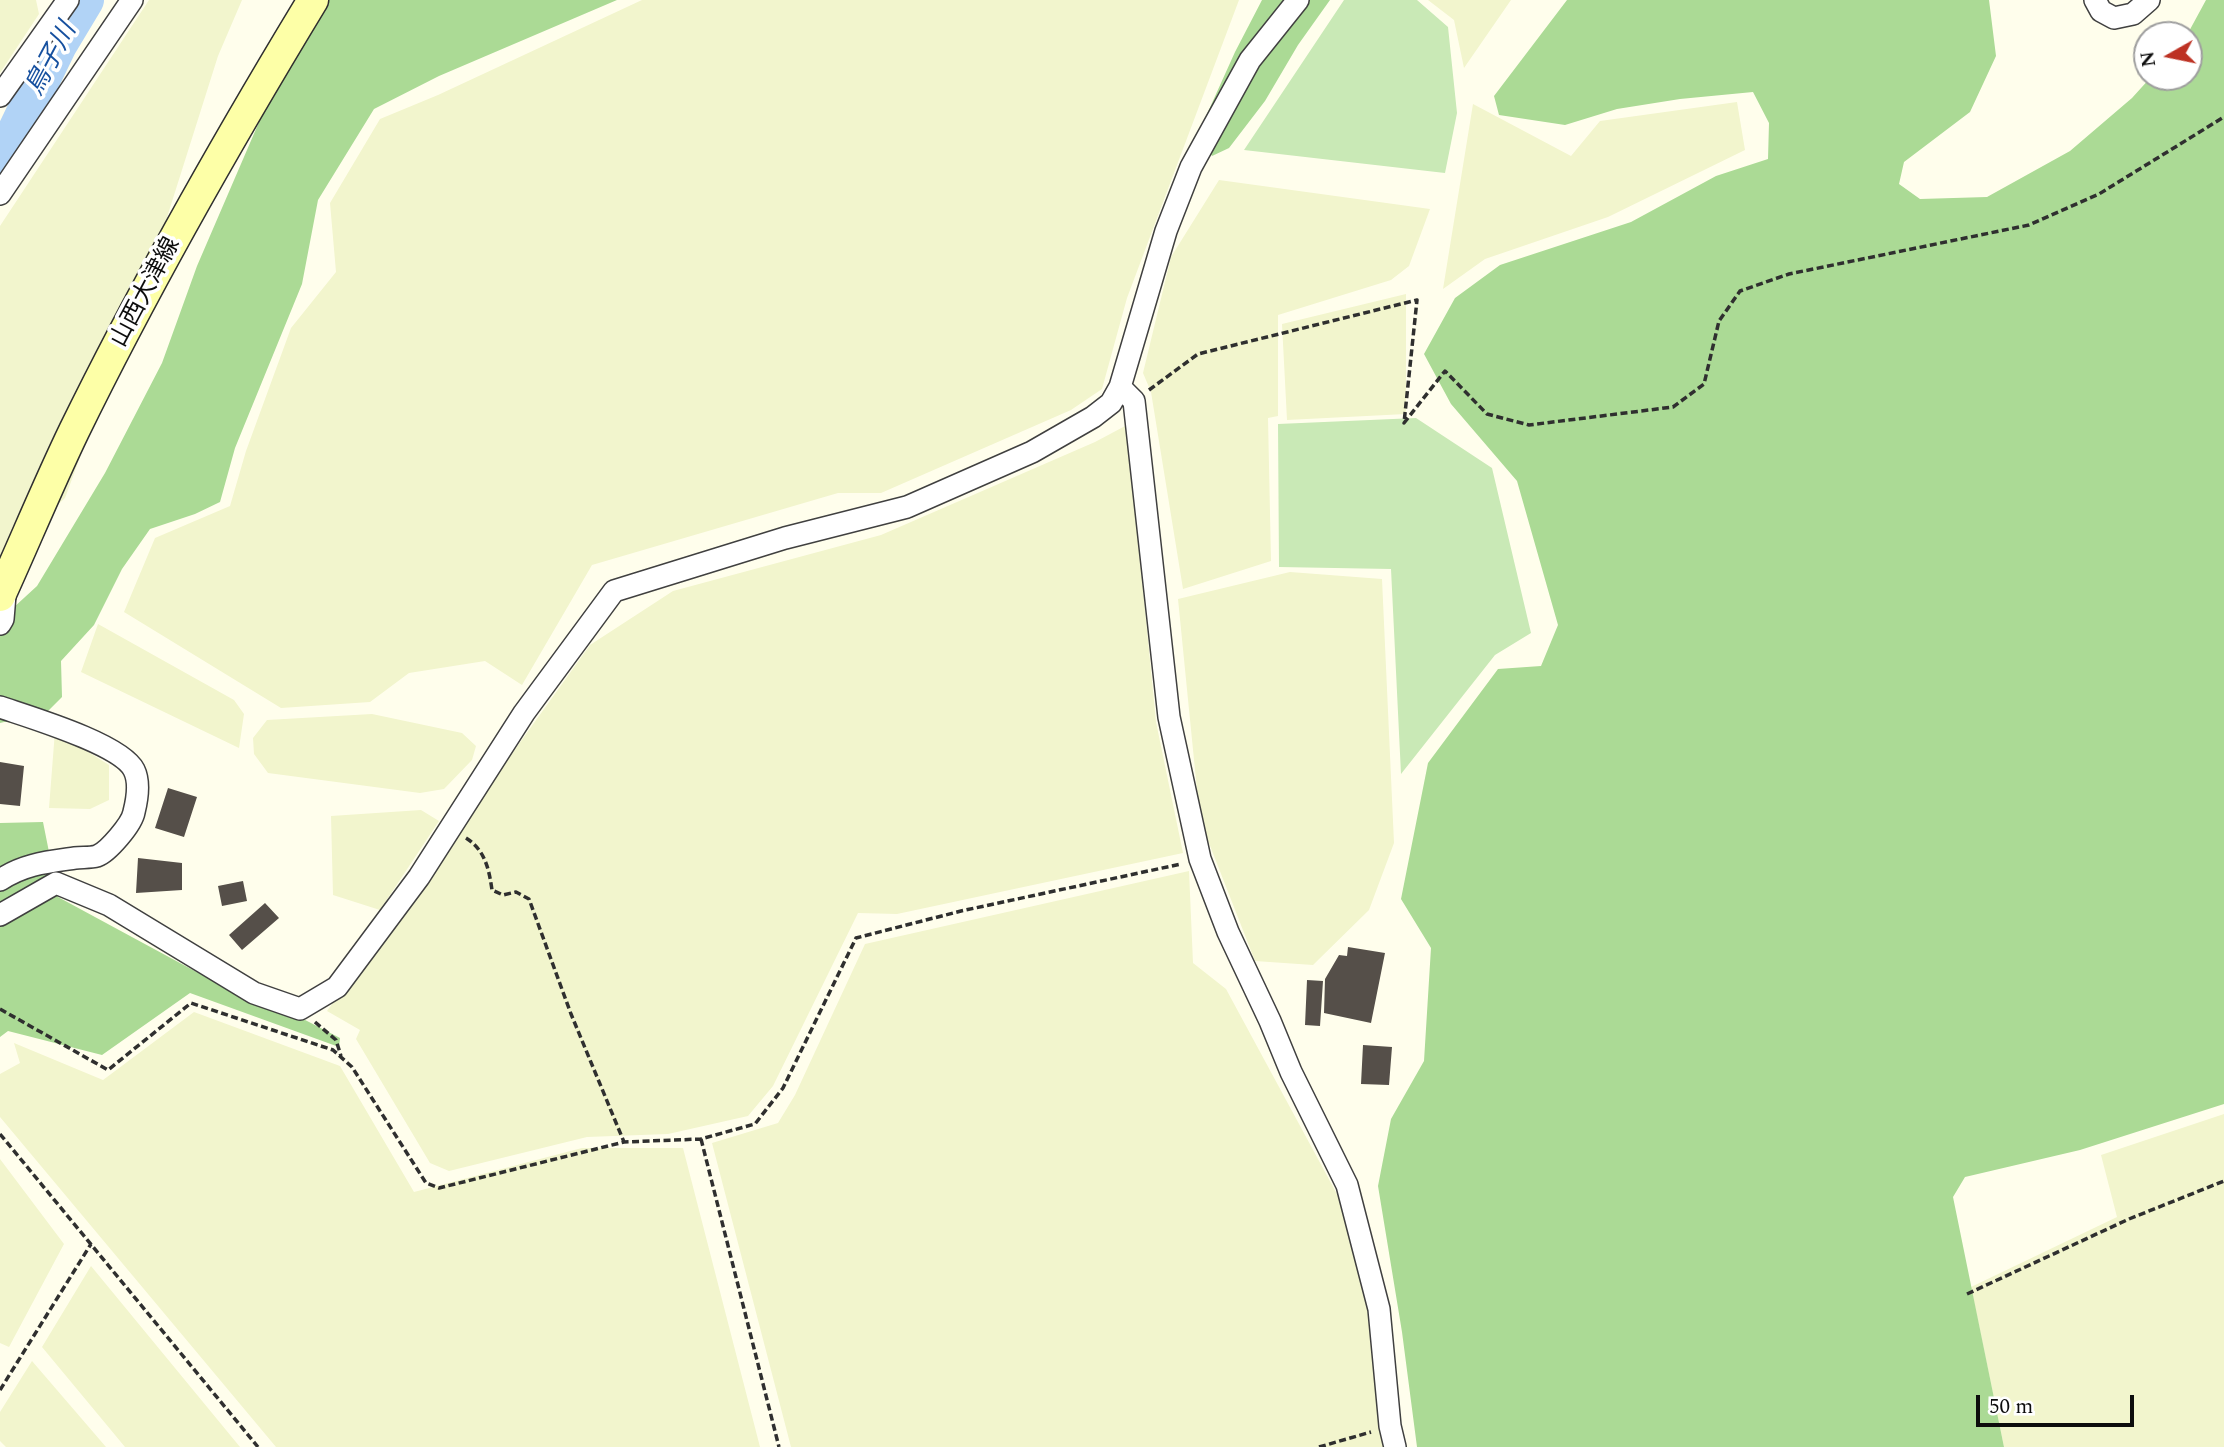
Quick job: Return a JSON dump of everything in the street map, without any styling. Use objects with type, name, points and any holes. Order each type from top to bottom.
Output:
[{"type":"main road","name":"山西大津線","points":[[3,588],[74,432],[135,314],[245,111],[313,0]]},
{"type":"street","points":[[0,96],[68,0]]},
{"type":"street","points":[[0,194],[132,0]]},
{"type":"street","points":[[1298,0],[1250,60],[1191,167],[1166,231],[1127,394],[1169,716],[1200,859],[1228,932],[1270,1021],[1290,1072],[1347,1185],[1380,1309],[1392,1437]]},
{"type":"street","points":[[2095,0],[2101,10],[2114,18],[2133,14],[2149,0]]},
{"type":"street","points":[[0,915],[55,883],[109,905],[254,993],[300,1009],[337,987],[419,877],[524,713],[614,591],[785,538],[907,507],[1032,452],[1127,394]]},
{"type":"street","points":[[0,624],[3,619],[3,588]]},
{"type":"street","points":[[0,707],[67,730],[125,761],[134,771],[138,797],[133,820],[99,855],[34,863],[14,870],[0,880]]},
{"type":"path","points":[[1127,394],[1198,354],[1417,300],[1405,423],[1445,371],[1487,414],[1529,425],[1673,407],[1704,384],[1719,321],[1740,291],[1788,274],[2028,225],[2099,194],[2224,117]]},
{"type":"path","points":[[450,828],[476,844],[488,866],[492,890],[503,895],[516,892],[529,899],[571,1014],[624,1142]]},
{"type":"path","points":[[0,1009],[108,1070],[191,1003],[333,1050],[352,1067],[426,1183],[439,1188],[624,1142],[701,1139],[755,1124],[783,1088],[856,938],[961,911],[1200,859]]},
{"type":"path","points":[[300,1009],[336,1040],[342,1058]]},
{"type":"path","points":[[0,1134],[258,1447]]},
{"type":"path","points":[[701,1139],[779,1447]]},
{"type":"path","points":[[1966,1294],[2129,1219],[2224,1181]]},
{"type":"path","points":[[0,1390],[92,1244]]},
{"type":"path","points":[[1319,1447],[1392,1437]]},
{"type":"green space","points":[[0,0],[36,0],[39,14],[0,73]]},
{"type":"green space","points":[[149,0],[242,0],[218,56],[157,249],[65,498],[0,558],[0,226]]},
{"type":"green space","points":[[326,0],[617,0],[439,76],[374,109],[318,200],[302,284],[235,448],[220,502],[195,514],[150,529],[122,569],[94,625],[61,661],[62,697],[47,712],[0,723],[0,620],[37,586],[105,473],[162,363],[197,266],[278,78]]},
{"type":"green space","points":[[642,0],[1239,0],[1127,298],[1102,389],[1071,410],[881,493],[838,493],[592,565],[522,685],[485,661],[409,673],[370,702],[281,708],[124,612],[155,538],[230,506],[246,451],[291,328],[336,272],[330,203],[380,119],[438,95]]},
{"type":"green space","points":[[1262,0],[1330,0],[1298,45],[1265,101],[1229,148],[1212,156],[1198,134]]},
{"type":"green space","points":[[1344,0],[1417,0],[1448,27],[1457,113],[1445,173],[1244,150]]},
{"type":"green space","points":[[1428,0],[1511,0],[1464,68],[1454,20]]},
{"type":"green space","points":[[1567,0],[1989,0],[1996,56],[1970,112],[1904,162],[1899,184],[1920,199],[1987,197],[2070,151],[2138,91],[2203,91],[2203,21],[2195,21],[2206,0],[2224,0],[2224,1104],[2080,1150],[1965,1177],[1953,1197],[2004,1447],[1417,1447],[1402,1332],[1378,1186],[1391,1119],[1424,1061],[1431,948],[1401,899],[1428,763],[1498,669],[1541,666],[1558,625],[1517,481],[1451,404],[1424,354],[1455,298],[1500,265],[1631,222],[1716,176],[1768,159],[1769,123],[1753,92],[1680,99],[1617,109],[1565,125],[1499,115],[1494,96]]},
{"type":"green space","points":[[1737,102],[1745,150],[1608,217],[1485,259],[1443,289],[1473,104],[1571,156],[1600,121]]},
{"type":"green space","points":[[1219,180],[1430,209],[1409,266],[1391,280],[1278,315],[1278,416],[1268,418],[1271,561],[1183,589],[1151,392],[1143,373],[1171,257]]},
{"type":"green space","points":[[1406,294],[1406,414],[1287,420],[1282,324]]},
{"type":"green space","points":[[1416,418],[1492,468],[1531,633],[1495,655],[1401,774],[1391,569],[1279,567],[1278,424]]},
{"type":"green space","points":[[1127,425],[1156,722],[1183,853],[897,914],[858,913],[773,1086],[748,1116],[668,1134],[587,1137],[449,1171],[430,1163],[356,1039],[360,1030],[327,1011],[590,645],[673,591],[881,535],[1095,442]]},
{"type":"green space","points":[[1290,572],[1382,579],[1394,843],[1369,910],[1313,965],[1255,961],[1200,820],[1178,599]]},
{"type":"green space","points":[[98,624],[234,700],[244,714],[239,748],[81,672]]},
{"type":"green space","points":[[372,714],[462,733],[476,746],[472,760],[444,789],[420,793],[268,773],[254,754],[253,738],[267,720]]},
{"type":"green space","points":[[55,731],[109,765],[109,800],[90,809],[49,808]]},
{"type":"green space","points":[[421,810],[439,821],[380,910],[333,895],[331,816]]},
{"type":"green space","points":[[43,822],[58,897],[228,989],[278,1006],[340,1038],[339,1047],[190,993],[102,1055],[8,1031],[0,1037],[0,823]]},
{"type":"green space","points":[[1189,871],[1193,963],[1226,989],[1338,1196],[1370,1310],[1387,1447],[791,1447],[712,1143],[778,1123],[795,1095],[865,944]]},
{"type":"green space","points":[[194,1012],[340,1066],[414,1192],[582,1148],[683,1148],[760,1447],[276,1447],[0,1117],[0,1074],[20,1063],[14,1043],[103,1080]]},
{"type":"green space","points":[[2224,1114],[2224,1447],[2004,1447],[1971,1287],[2117,1217],[2101,1155]]},
{"type":"green space","points":[[0,1159],[64,1244],[9,1347],[0,1343]]},
{"type":"green space","points":[[91,1266],[240,1447],[125,1447],[42,1347]]},
{"type":"green space","points":[[32,1361],[106,1447],[6,1447],[0,1441],[0,1412]]},
{"type":"building","points":[[0,762],[24,766],[20,806],[0,804]]},
{"type":"building","points":[[168,788],[197,797],[184,837],[155,828]]},
{"type":"building","points":[[138,858],[182,863],[182,890],[136,893]]},
{"type":"building","points":[[243,881],[247,901],[222,906],[218,886]]},
{"type":"building","points":[[265,903],[279,918],[242,950],[229,935]]},
{"type":"building","points":[[1348,947],[1385,953],[1371,1023],[1324,1013],[1325,979],[1339,955],[1347,956]]},
{"type":"building","points":[[1307,980],[1323,981],[1320,1026],[1305,1025]]},
{"type":"building","points":[[1363,1045],[1392,1047],[1389,1085],[1361,1084]]},
{"type":"waterway","name":"鳥子川","points":[[0,157],[13,138],[58,45],[85,0]]}]
